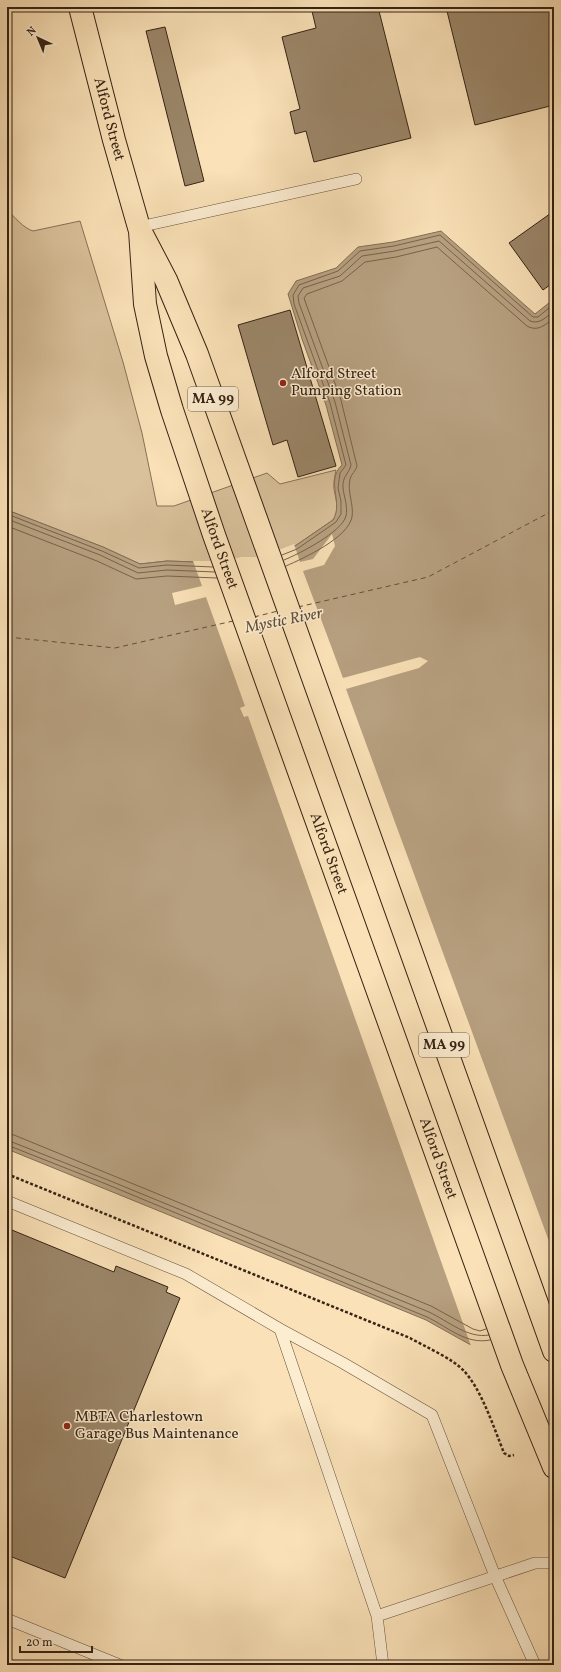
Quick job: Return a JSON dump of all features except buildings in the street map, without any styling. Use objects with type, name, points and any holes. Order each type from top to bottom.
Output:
[{"type":"main road","name":"Alford Street","points":[[80,7],[139,229],[147,317],[156,356],[172,410],[214,535],[512,1365],[532,1418],[549,1450],[554,1467]]},
{"type":"main road","name":"Alford Street","points":[[139,229],[166,280],[197,354],[554,1351]]},
{"type":"lane","points":[[139,229],[356,179]]},
{"type":"lane","points":[[7,1200],[186,1274],[432,1415],[495,1576],[535,1665]]},
{"type":"lane","points":[[280,1328],[377,1616],[383,1665]]},
{"type":"lane","points":[[377,1616],[535,1563],[554,1563]]},
{"type":"lane","points":[[7,1619],[120,1665]]},
{"type":"path","points":[[7,1174],[410,1338],[436,1352],[462,1369],[474,1382],[504,1453],[509,1456],[514,1456]]},
{"type":"shaded area","points":[[7,210],[22,225],[33,231],[80,221],[123,362],[142,433],[157,506],[174,506],[267,473],[280,484],[336,470],[334,487],[337,509],[333,520],[295,546],[270,556],[227,563],[167,561],[140,564],[103,547],[7,510]]},
{"type":"water","name":"Mystic River","points":[[441,231],[535,314],[554,299],[554,1331],[480,1346],[469,1344],[426,1320],[7,1149],[7,510],[103,547],[140,564],[167,561],[227,563],[261,559],[295,546],[333,520],[337,506],[335,478],[337,471],[342,465],[326,405],[302,339],[288,294],[296,281],[336,268],[358,247],[393,242]]},
{"type":"pier","points":[[332,534],[335,546],[324,565],[303,571],[343,678],[420,657],[428,661],[419,668],[346,689],[554,1255],[554,1333],[481,1348],[471,1346],[248,716],[244,717],[240,708],[245,706],[206,597],[175,605],[172,593],[202,586],[193,561],[226,561],[241,557],[260,557],[294,544],[300,562],[313,559]]},
{"type":"ferry route","points":[[298,607],[428,577],[554,510]]},
{"type":"ferry route","points":[[254,617],[278,611]]},
{"type":"ferry route","points":[[7,637],[115,648],[233,621]]},
{"type":"place","name":"Alford Street Pumping Station","points":[[283,383]]},
{"type":"place","name":"MBTA Charlestown Garage Bus Maintenance","points":[[67,1426]]}]
